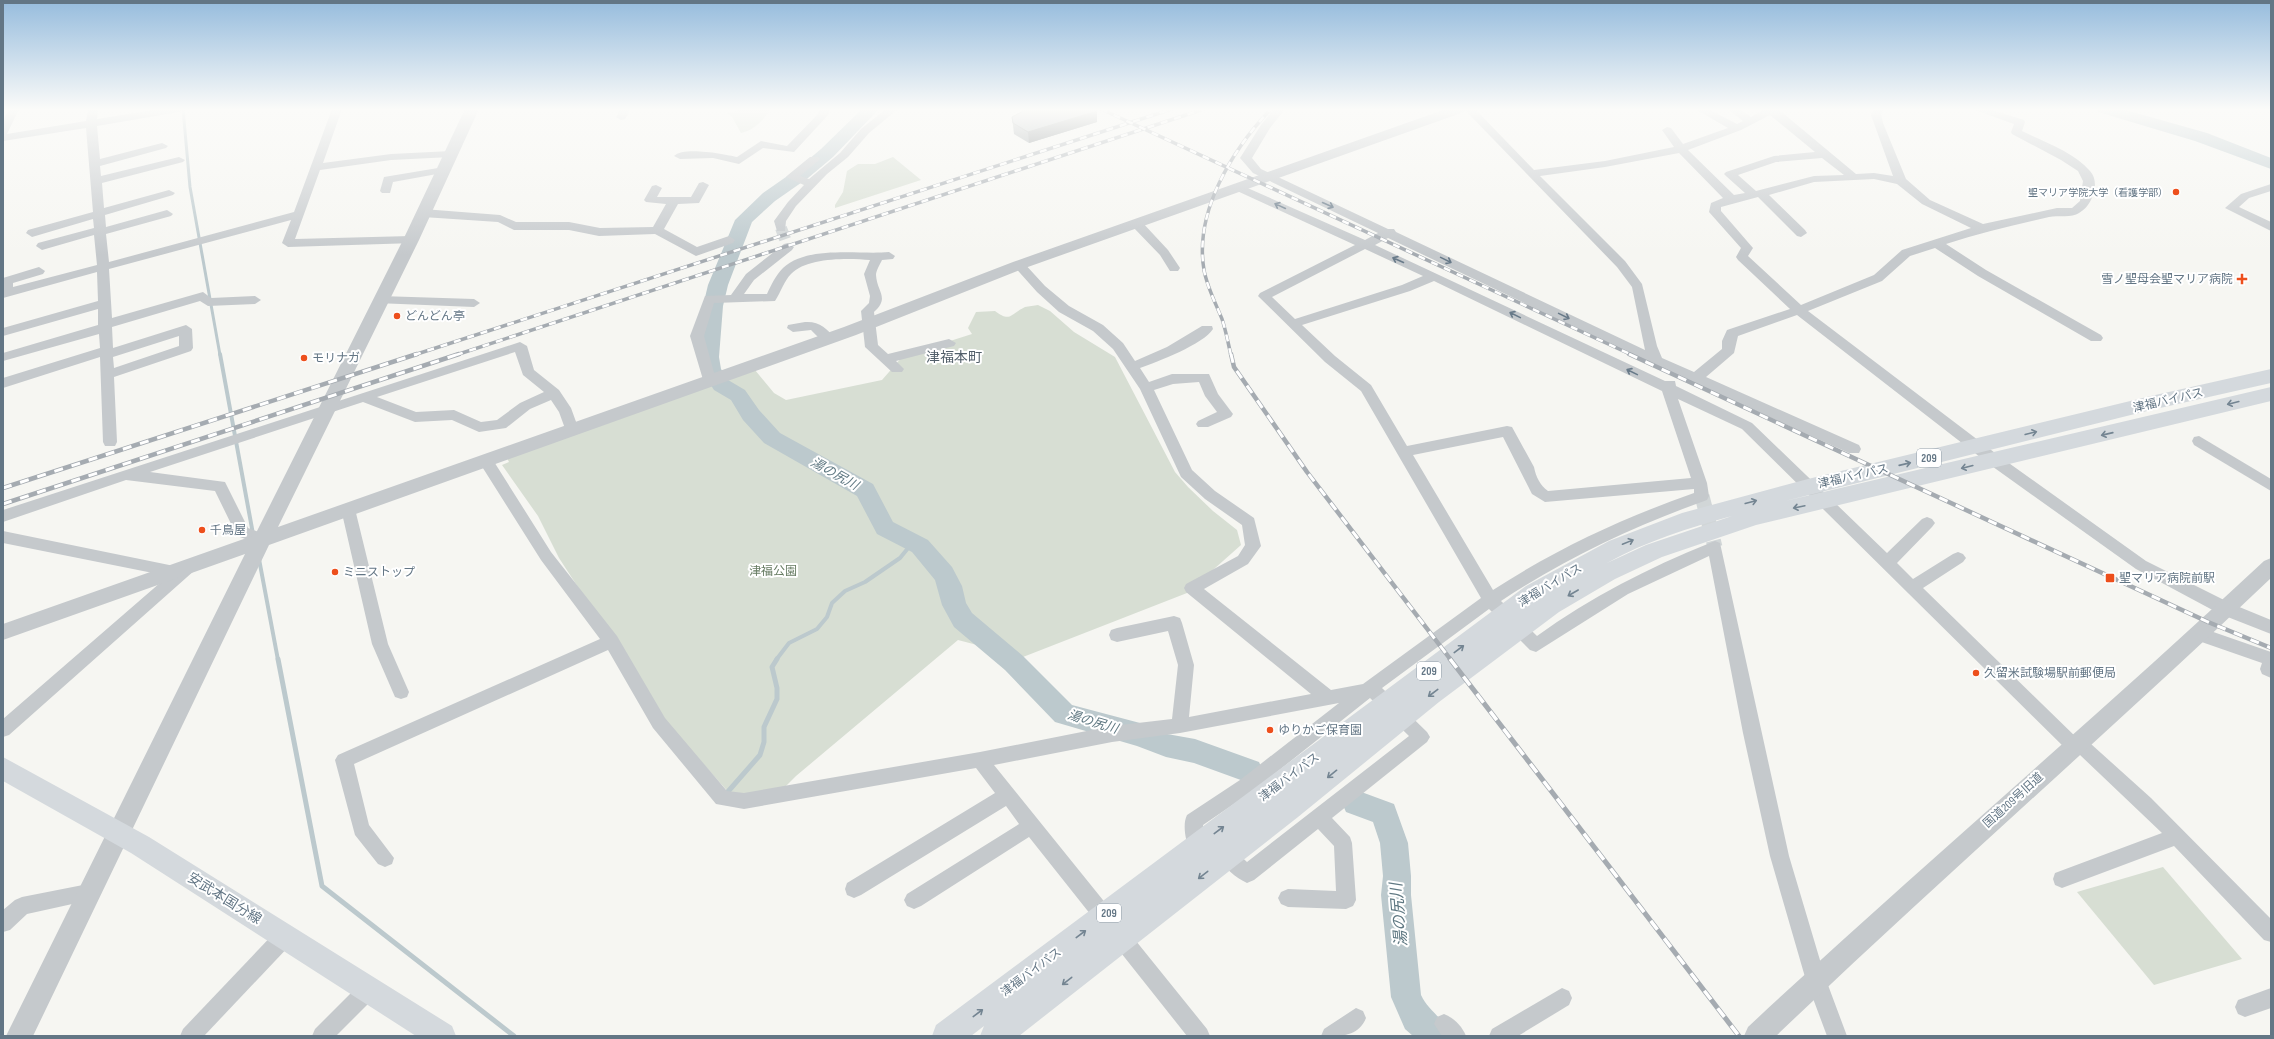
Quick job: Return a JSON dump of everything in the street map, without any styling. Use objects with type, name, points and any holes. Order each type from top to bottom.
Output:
[{"type":"highway","name":"津福バイパス","points":[[947,1036],[1197,846],[1280,799],[1430,695],[1551,605],[1600,566],[1617,547],[1682,520],[1808,487],[1978,447],[2151,403],[2271,376]]},
{"type":"highway","name":"津福バイパス","points":[[1600,566],[1654,551],[1753,517],[1824,502],[2271,394]]},
{"type":"highway","name":"津福バイパス","points":[[995,1036],[1227,856],[1280,799]]},
{"type":"main road","name":"安武本国分線","points":[[3,768],[119,831],[442,1036]]},
{"type":"street","points":[[94,157],[103,266],[103,304],[110,442]]},
{"type":"street","points":[[94,164],[119,157]]},
{"type":"street","points":[[319,157],[288,243],[411,240]]},
{"type":"street","points":[[316,167],[387,157]]},
{"type":"street","points":[[396,157],[447,162]]},
{"type":"street","points":[[19,1036],[326,409],[411,240],[449,157]]},
{"type":"street","points":[[724,157],[739,161],[744,157]]},
{"type":"street","points":[[781,228],[780,221],[792,204],[823,172],[841,157]]},
{"type":"street","points":[[1246,157],[1257,171],[1267,178],[1390,232],[1677,371],[1696,378],[1854,449]]},
{"type":"street","points":[[3,632],[870,324],[1019,265],[1324,157]]},
{"type":"street","points":[[1515,157],[1585,226],[1621,264],[1638,287],[1650,346],[1658,361]]},
{"type":"street","points":[[1531,174],[1605,164],[1638,157]]},
{"type":"street","points":[[1689,157],[1730,199]]},
{"type":"street","points":[[1795,157],[1774,160],[1730,174],[1757,194],[1801,233]]},
{"type":"street","points":[[1828,157],[1852,177]]},
{"type":"street","points":[[1892,157],[1901,181],[1926,202],[1982,228]]},
{"type":"street","points":[[1696,378],[1729,350],[1729,341],[1732,333],[1799,310],[1878,278],[1906,253],[1982,228],[2057,212],[2075,211],[2085,202],[2089,184],[2087,174],[2064,157]]},
{"type":"street","points":[[811,184],[792,177],[814,159]]},
{"type":"street","points":[[96,181],[179,160]]},
{"type":"street","points":[[386,191],[388,179],[447,162]]},
{"type":"street","points":[[160,165],[162,179]]},
{"type":"street","points":[[1901,181],[1874,176],[1814,179],[1757,194],[1730,199],[1715,205],[1715,212],[1739,237],[1747,248],[1742,257],[1799,310],[1994,460],[2141,565],[2226,609],[2271,627]]},
{"type":"street","points":[[656,188],[650,200],[694,201],[703,185]]},
{"type":"street","points":[[1239,188],[1434,276],[1747,426],[2074,746],[2085,749],[2145,804],[2271,933]]},
{"type":"street","points":[[2271,188],[2245,196],[2231,208],[2271,227]]},
{"type":"street","points":[[32,233],[169,193]]},
{"type":"street","points":[[657,230],[674,201]]},
{"type":"street","points":[[423,213],[500,219],[514,226],[570,226],[587,228],[599,232],[657,230],[696,252],[729,240]]},
{"type":"street","points":[[42,246],[167,214]]},
{"type":"street","points":[[39,271],[7,281],[4,294],[299,214]]},
{"type":"street","points":[[1137,224],[1164,253],[1174,268]]},
{"type":"street","points":[[1390,232],[1264,296],[1330,359],[1366,388],[1491,601],[1536,645],[1559,628],[1644,577],[1714,547],[1775,837],[1815,982],[1837,1036]]},
{"type":"street","points":[[1936,243],[1982,273],[2096,338]]},
{"type":"street","points":[[735,298],[750,277],[788,247]]},
{"type":"street","points":[[709,380],[698,336],[709,299],[771,298],[787,270],[797,263],[851,255],[883,257],[870,274],[876,296],[875,304],[868,311],[872,347],[897,369]]},
{"type":"street","points":[[1019,265],[1040,289],[1064,309],[1098,328],[1118,346],[1133,366],[1146,388],[1186,472],[1210,495],[1249,522],[1253,546],[1243,560],[1192,588],[1327,697]]},
{"type":"street","points":[[1292,324],[1406,288],[1434,276]]},
{"type":"street","points":[[3,357],[203,296],[208,302],[256,300]]},
{"type":"street","points":[[380,300],[474,303]]},
{"type":"street","points":[[3,332],[103,304]]},
{"type":"street","points":[[793,328],[812,325],[821,329],[828,339]]},
{"type":"street","points":[[3,383],[186,329],[186,348],[107,375]]},
{"type":"street","points":[[1133,366],[1159,357],[1190,341],[1207,329]]},
{"type":"street","points":[[885,359],[949,343]]},
{"type":"street","points":[[3,516],[520,346],[528,372],[554,393],[566,411],[572,430]]},
{"type":"street","points":[[1197,846],[1193,821],[1252,781],[1435,638],[1547,564],[1584,544],[1640,519],[1702,496],[1700,483],[1668,389],[1677,371]]},
{"type":"street","points":[[1146,388],[1172,379],[1204,377],[1212,396],[1226,414],[1203,424]]},
{"type":"street","points":[[363,397],[415,417],[454,415],[479,427],[501,425],[525,406],[554,393]]},
{"type":"street","points":[[1404,452],[1507,431],[1527,467],[1528,474],[1537,490],[1545,497],[1700,483]]},
{"type":"street","points":[[2199,441],[2271,486]]},
{"type":"street","points":[[486,461],[546,556],[611,641],[659,723],[722,798],[744,801],[980,760],[1112,734],[1180,726],[1369,690],[1374,690],[1422,737],[1247,874],[1227,856]]},
{"type":"street","points":[[126,475],[220,486],[242,532],[262,539]]},
{"type":"street","points":[[348,509],[380,644],[401,692]]},
{"type":"street","points":[[1887,563],[1926,523]]},
{"type":"street","points":[[3,537],[174,571]]},
{"type":"street","points":[[1912,586],[1958,558]]},
{"type":"street","points":[[3,730],[191,565]]},
{"type":"street","name":"国道209号旧道","points":[[1757,1036],[1863,936],[2199,634],[2271,566]]},
{"type":"street","points":[[1117,634],[1174,623],[1186,665],[1180,726]]},
{"type":"street","points":[[2199,634],[2271,660],[2268,669],[2271,671]]},
{"type":"street","points":[[385,858],[361,828],[344,760],[611,641]]},
{"type":"street","points":[[980,760],[1120,940],[1200,1036]]},
{"type":"street","points":[[854,889],[877,873],[1007,796]]},
{"type":"street","points":[[1288,898],[1346,900],[1343,843],[1319,817]]},
{"type":"street","points":[[914,900],[1031,826]]},
{"type":"street","points":[[2062,879],[2175,836]]},
{"type":"street","points":[[3,923],[22,906],[88,894]]},
{"type":"street","points":[[190,1036],[285,936]]},
{"type":"street","points":[[322,1036],[369,989]]},
{"type":"street","points":[[1499,1036],[1562,998]]},
{"type":"street","points":[[2245,1007],[2271,998]]},
{"type":"street","points":[[1331,1036],[1356,1018]]},
{"type":"green space","points":[[894,157],[921,180],[835,208],[835,205],[843,192],[847,171],[858,164],[875,164]]},
{"type":"green space","name":"津福公園","points":[[1038,305],[1050,311],[1074,332],[1115,357],[1175,472],[1213,511],[1237,530],[1241,545],[1187,593],[1023,657],[958,640],[796,776],[776,796],[731,795],[666,722],[559,558],[538,516],[502,465],[509,462],[507,458],[755,370],[774,393],[786,400],[882,380],[903,356],[972,334],[968,328],[976,312],[995,311],[1000,315],[1008,317],[1025,307]]},
{"type":"green space","points":[[2163,867],[2242,959],[2154,985],[2077,892]]},
{"type":"waterway","points":[[187,157],[190,187],[220,355]]},
{"type":"waterway","name":"湯の尻川","points":[[822,157],[802,174],[769,197],[744,220],[718,285],[713,306],[709,357],[711,370],[721,385],[738,395],[751,415],[772,438],[865,490],[885,528],[920,546],[944,574],[950,586],[954,605],[963,620],[1014,663],[1064,714],[1140,735],[1166,745],[1195,751],[1249,771]]},
{"type":"waterway","points":[[2254,157],[2271,164]]},
{"type":"waterway","points":[[220,354],[253,534]]},
{"type":"waterway","points":[[776,660],[789,643],[817,629],[827,617],[832,603],[845,591],[865,582],[900,558],[913,542]]},
{"type":"waterway","points":[[259,559],[278,660]]},
{"type":"waterway","points":[[278,659],[322,886],[514,1036]]},
{"type":"waterway","points":[[725,795],[760,755],[764,742],[764,727],[777,699],[777,688],[772,667],[777,659]]},
{"type":"waterway","name":"湯の尻川","points":[[1356,803],[1384,813],[1394,843],[1397,876],[1396,895],[1406,997],[1416,1018],[1436,1036]]},
{"type":"tunnel","points":[[781,228],[788,247]]},
{"type":"tunnel","points":[[1702,496],[1715,547]]},
{"type":"railway","points":[[414,355],[1023,157]]},
{"type":"railway","points":[[456,355],[1057,157]]},
{"type":"railway","points":[[1206,157],[1227,168]]},
{"type":"railway","points":[[1227,168],[1234,157]]},
{"type":"railway","points":[[1227,168],[1632,355]]},
{"type":"railway","points":[[1227,168],[1219,183],[1211,204],[1205,226],[1202,248],[1205,276],[1222,319],[1231,355]]},
{"type":"railway","points":[[3,488],[417,354]]},
{"type":"railway","points":[[3,504],[459,354]]},
{"type":"railway","points":[[1231,354],[1234,367],[1307,472],[1451,660]]},
{"type":"railway","points":[[1629,354],[2208,622],[2271,648]]},
{"type":"railway","points":[[1450,659],[1739,1036]]},
{"type":"place","name":"聖マリア学院大学（看護学部）","points":[[2176,192]]},
{"type":"place","name":"雪ノ聖母会聖マリア病院","points":[[2242,279]]},
{"type":"place","name":"どんどん亭","points":[[397,316]]},
{"type":"place","name":"モリナガ","points":[[304,358]]},
{"type":"place","name":"千鳥屋","points":[[202,530]]},
{"type":"place","name":"ミニストップ","points":[[335,572]]},
{"type":"place","name":"聖マリア病院前駅","points":[[2110,578]]},
{"type":"place","name":"久留米試験場駅前郵便局","points":[[1976,673]]},
{"type":"place","name":"ゆりかご保育園","points":[[1270,730]]},
{"type":"district","name":"津福本町","points":[[954,357]]}]
